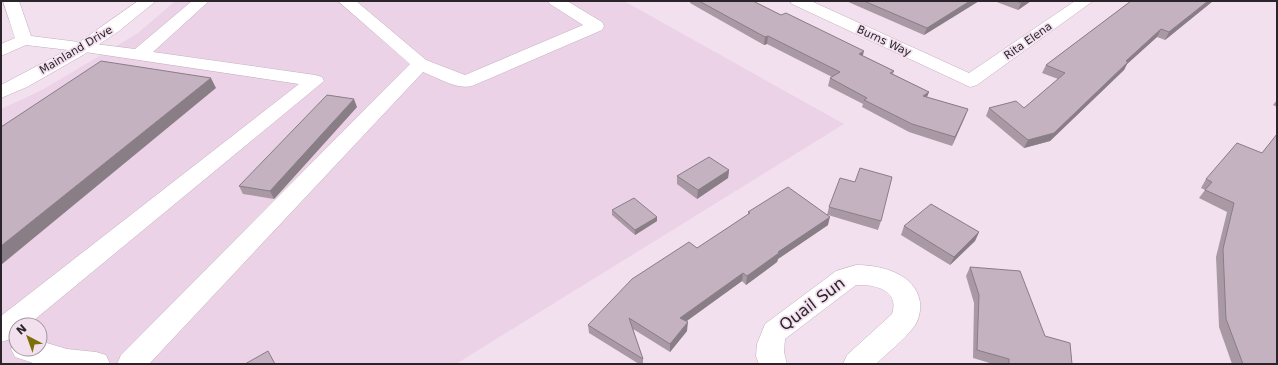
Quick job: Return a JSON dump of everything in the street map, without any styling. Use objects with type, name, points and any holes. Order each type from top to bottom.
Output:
[{"type":"street","points":[[11,1],[24,40]]},
{"type":"street","name":"Mainland Drive","points":[[1,92],[85,46],[148,1]]},
{"type":"street","points":[[140,54],[200,1]]},
{"type":"street","points":[[346,1],[420,64],[465,82],[596,26],[556,1]]},
{"type":"street","name":"Burns Way","points":[[798,1],[970,81]]},
{"type":"street","name":"Rita Elena","points":[[970,81],[1085,1]]},
{"type":"street","points":[[1,51],[24,40],[85,46],[315,81],[1,331]]},
{"type":"street","points":[[131,364],[420,64]]},
{"type":"street","name":"Quail Sun","points":[[774,364],[769,352],[770,341],[775,332],[845,278],[854,274],[865,273],[876,275],[897,286],[904,294],[908,303],[908,312],[904,320],[857,364]]},
{"type":"street","points":[[48,355],[67,361],[96,364]]},
{"type":"shaded area","points":[[175,1],[624,1],[844,124],[456,364],[1,364],[1,109],[42,90],[138,33]]},
{"type":"building","points":[[699,1],[753,1],[781,15],[786,13],[864,51],[859,54],[894,71],[890,73],[929,92],[923,96],[968,109],[955,137],[912,124],[864,100],[867,98],[830,78],[840,72],[768,36],[765,37]]},
{"type":"building","points":[[864,1],[970,1],[927,28]]},
{"type":"building","points":[[1131,1],[1208,1],[1169,32],[1161,29],[1126,61],[1128,62],[1054,133],[1028,140],[989,108],[1016,101],[1024,108],[1065,73],[1046,65]]},
{"type":"building","points":[[101,61],[211,78],[1,246],[1,127]]},
{"type":"building","points":[[327,95],[354,99],[270,191],[239,186]]},
{"type":"building","points":[[1277,134],[1277,364],[1243,364],[1226,319],[1223,249],[1234,203],[1205,190],[1212,182],[1206,179],[1237,143],[1262,153]]},
{"type":"building","points":[[709,157],[729,170],[698,190],[677,176]]},
{"type":"building","points":[[860,168],[892,177],[881,221],[829,207],[840,178],[855,182]]},
{"type":"building","points":[[788,187],[830,217],[778,252],[779,253],[747,276],[743,273],[680,318],[688,322],[670,344],[629,318],[643,359],[588,325],[632,279],[689,242],[697,248],[750,213],[748,212]]},
{"type":"building","points":[[634,198],[657,217],[635,230],[612,210]]},
{"type":"building","points":[[931,204],[979,232],[954,257],[904,226]]},
{"type":"building","points":[[970,267],[1020,271],[1045,336],[1070,343],[1072,364],[1009,364],[1009,359],[977,350],[979,295]]},
{"type":"building","points":[[268,351],[275,364],[245,364]]}]
